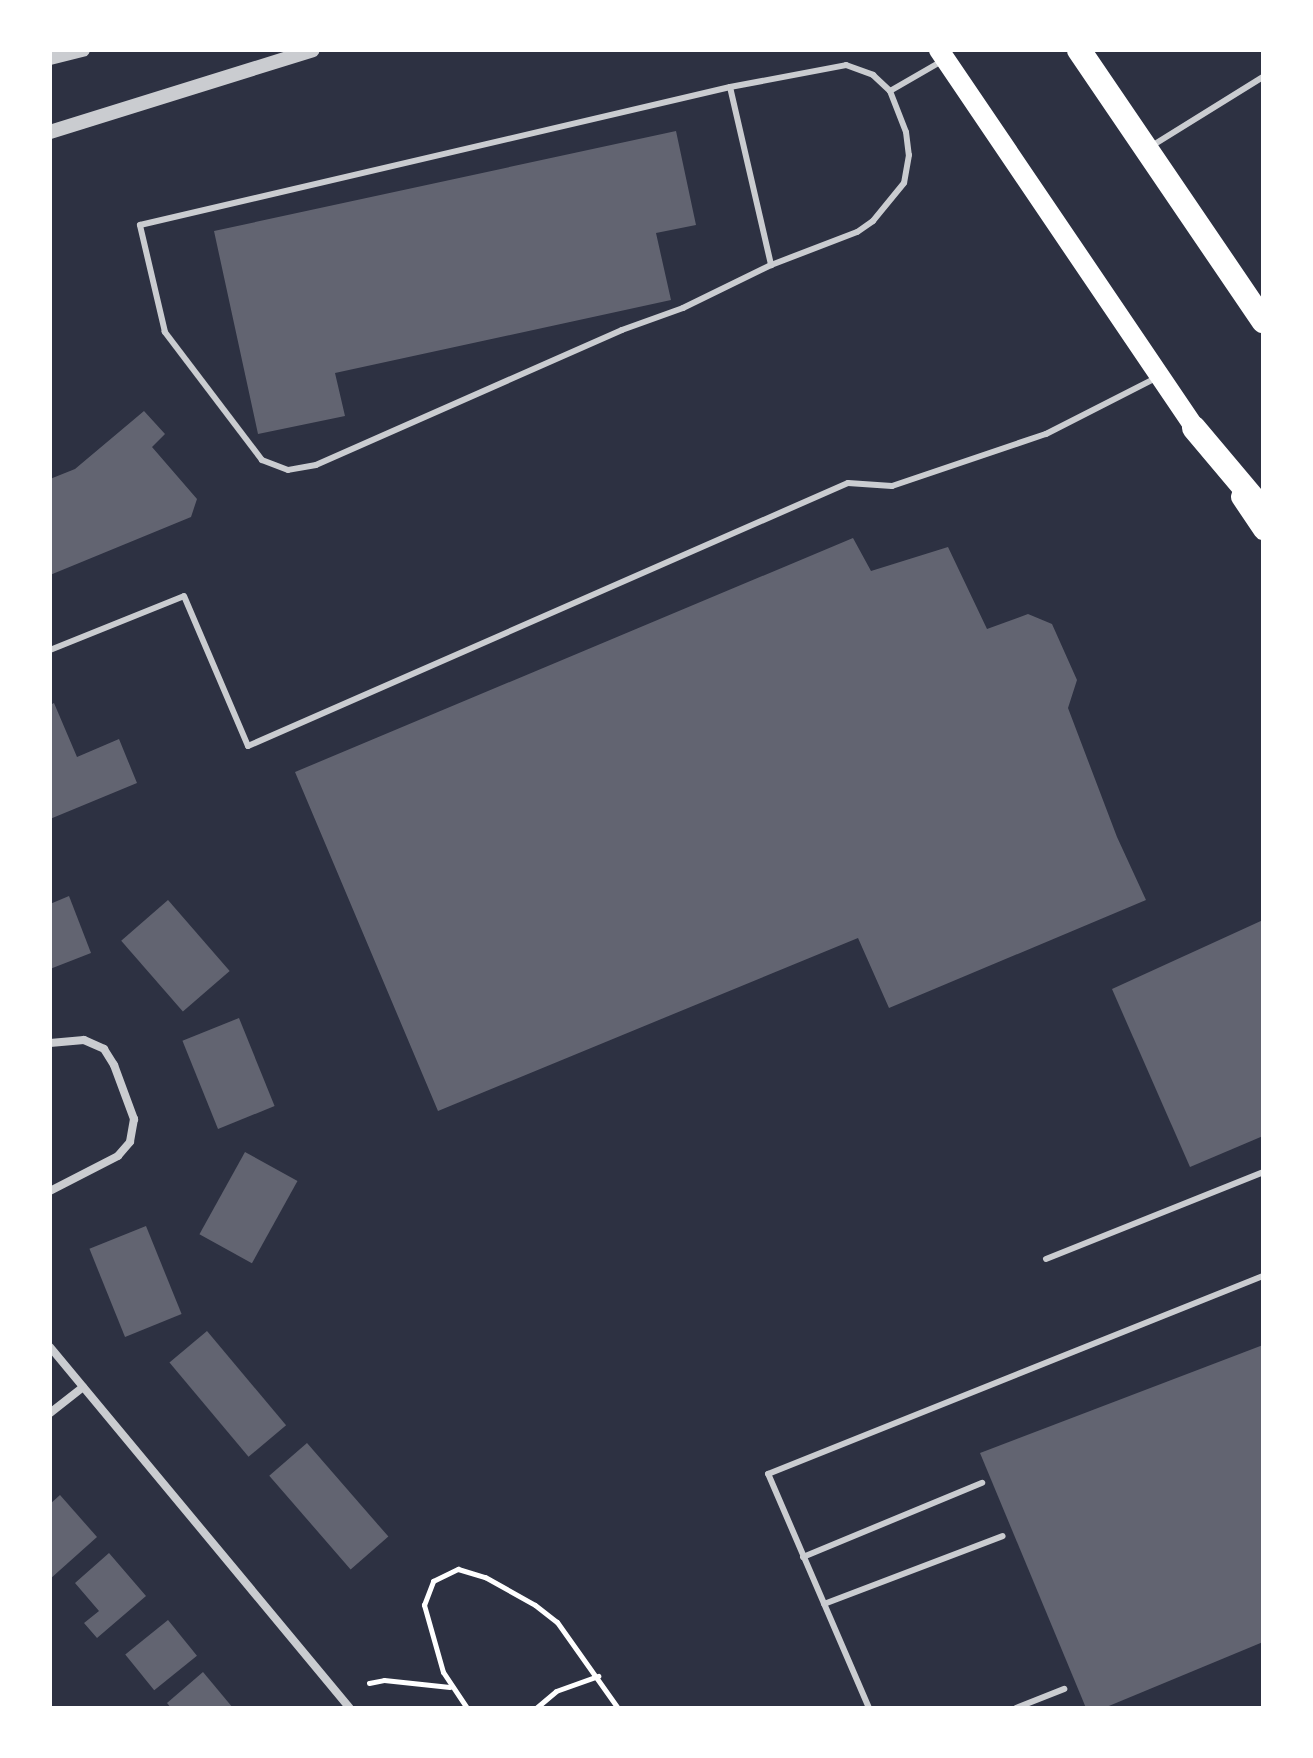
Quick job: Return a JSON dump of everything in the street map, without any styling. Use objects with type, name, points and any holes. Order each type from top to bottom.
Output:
[{"type":"highway","points":[[1079,50],[1263,321]]},
{"type":"highway","points":[[1194,428],[1263,510]]},
{"type":"main road","points":[[942,55],[1263,530]]},
{"type":"street","points":[[50,58],[83,50]]},
{"type":"street","points":[[50,132],[313,50]]},
{"type":"street","points":[[50,1043],[84,1040],[104,1049],[120,1079],[134,1119],[130,1142],[118,1156],[50,1191]]},
{"type":"street","points":[[50,1347],[350,1708]]},
{"type":"street","points":[[50,1413],[83,1387]]},
{"type":"lane","points":[[890,91],[942,55]]},
{"type":"lane","points":[[846,65],[873,75],[890,91],[900,110],[909,155],[904,183],[896,196],[857,232],[771,265],[683,308],[622,330],[316,465],[288,470],[262,460],[250,449],[165,332],[140,225],[730,87],[846,65]]},
{"type":"lane","points":[[1147,149],[1263,77]]},
{"type":"lane","points":[[730,87],[771,265]]},
{"type":"lane","points":[[50,650],[184,596],[248,746],[848,483],[892,486],[1046,434],[1159,376]]},
{"type":"lane","points":[[1046,1259],[1263,1172]]},
{"type":"lane","points":[[869,1708],[768,1474],[1263,1276]]},
{"type":"lane","points":[[803,1557],[982,1483]]},
{"type":"lane","points":[[824,1604],[1003,1536]]},
{"type":"lane","points":[[1016,1708],[1064,1689]]},
{"type":"path","points":[[467,1708],[450,1687],[433,1646],[424,1605],[433,1581],[458,1569],[485,1577],[535,1605],[557,1622],[618,1708]]},
{"type":"path","points":[[536,1708],[570,1684],[598,1676]]},
{"type":"path","points":[[369,1683],[384,1680],[450,1687]]},
{"type":"building","points":[[676,131],[696,225],[656,233],[671,300],[335,373],[345,416],[258,434],[214,231]]},
{"type":"building","points":[[144,411],[165,434],[152,447],[197,499],[191,517],[50,575],[50,479],[75,469]]},
{"type":"building","points":[[853,538],[871,571],[948,547],[987,629],[1028,614],[1052,624],[1077,680],[1068,708],[1117,837],[1146,900],[889,1008],[858,938],[438,1111],[295,772]]},
{"type":"building","points":[[54,703],[77,757],[119,739],[137,783],[50,819],[50,705]]},
{"type":"building","points":[[69,896],[91,953],[50,969],[50,904]]},
{"type":"building","points":[[168,900],[230,971],[183,1012],[121,941]]},
{"type":"building","points":[[1263,920],[1263,1136],[1190,1167],[1112,989]]},
{"type":"building","points":[[239,1018],[275,1106],[218,1129],[182,1041]]},
{"type":"building","points":[[245,1152],[297,1181],[252,1263],[199,1234]]},
{"type":"building","points":[[146,1226],[182,1314],[125,1337],[89,1249]]},
{"type":"building","points":[[207,1331],[286,1425],[249,1457],[169,1362]]},
{"type":"building","points":[[1263,1345],[1263,1642],[1104,1708],[1086,1708],[980,1453]]},
{"type":"building","points":[[307,1443],[388,1537],[351,1569],[269,1476]]},
{"type":"building","points":[[60,1495],[97,1537],[50,1579],[50,1504]]},
{"type":"building","points":[[109,1553],[146,1596],[97,1638],[84,1623],[99,1611],[75,1583]]},
{"type":"building","points":[[168,1620],[197,1656],[154,1690],[125,1655]]},
{"type":"building","points":[[203,1672],[233,1708],[171,1708],[167,1703]]}]
